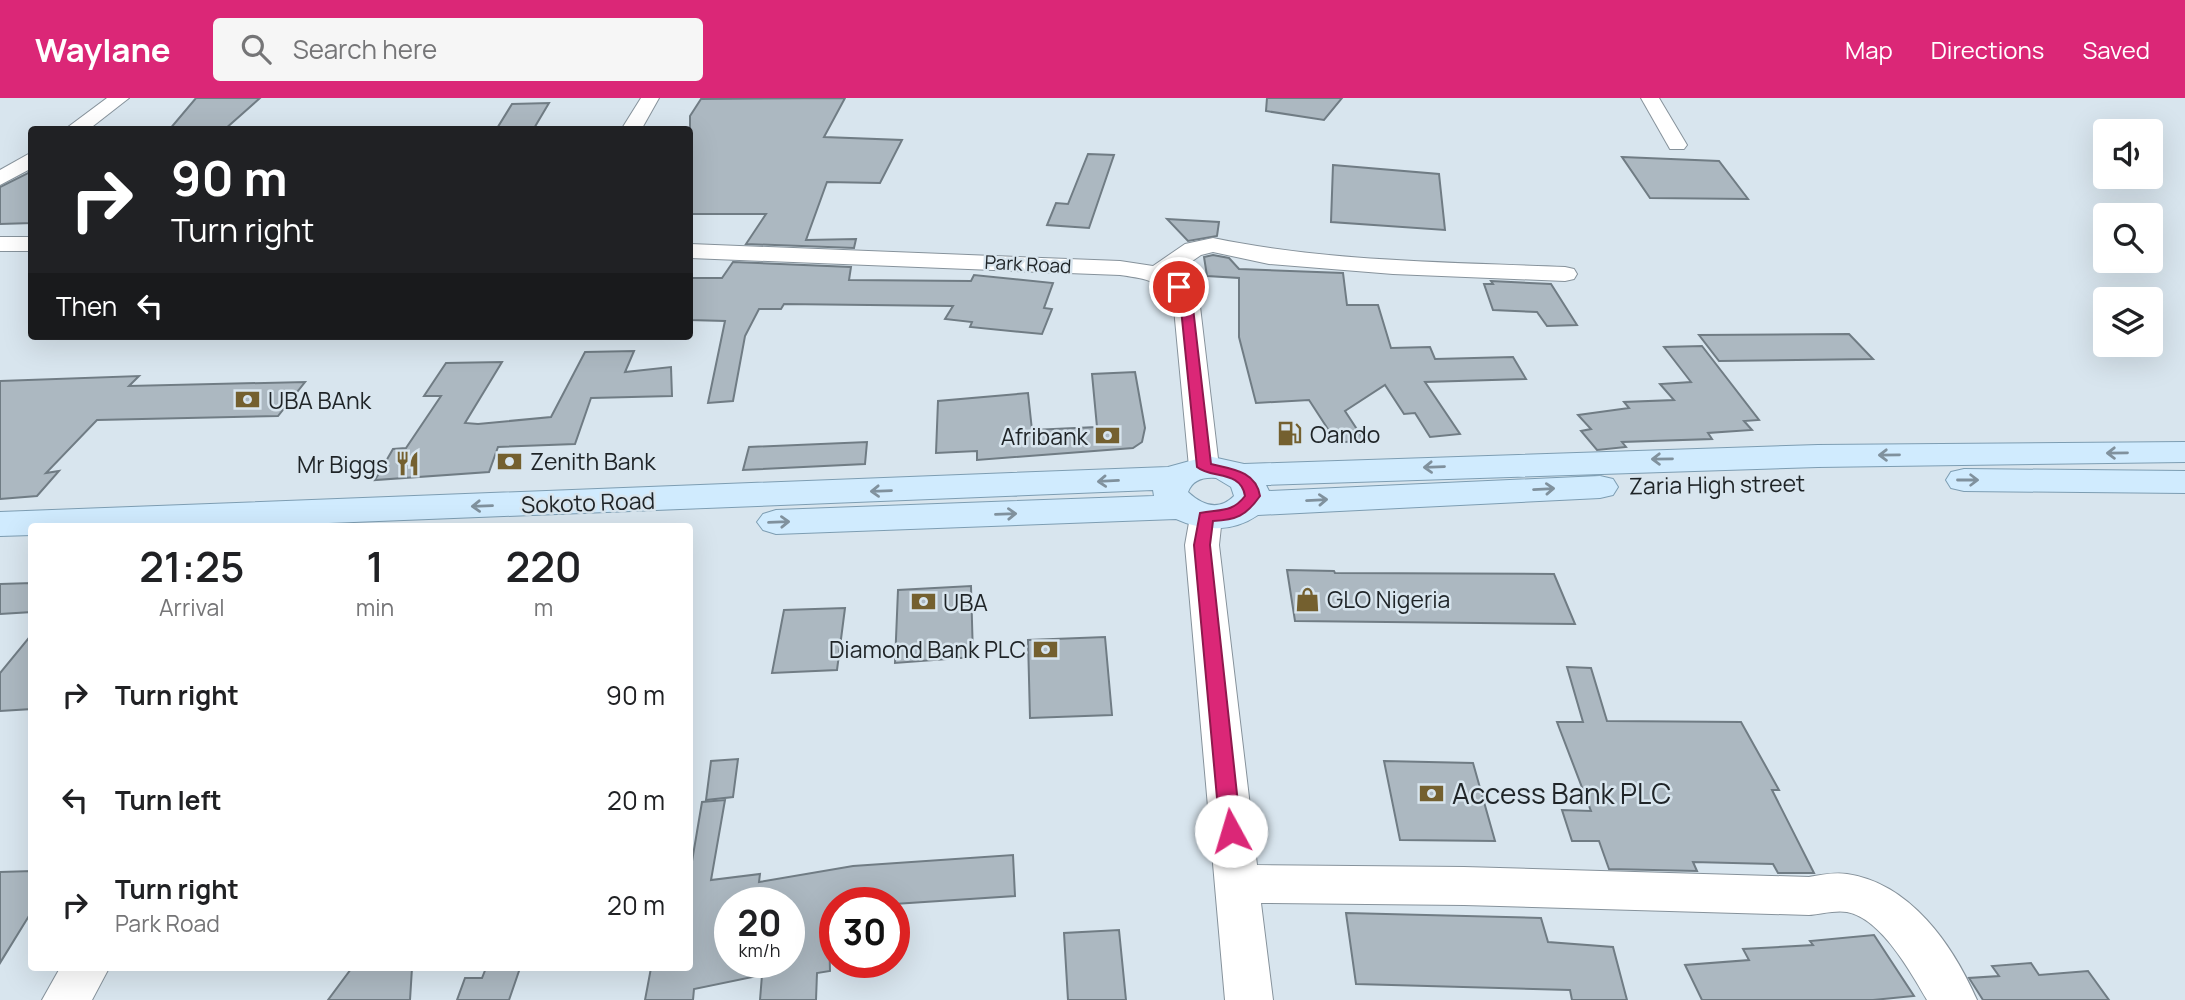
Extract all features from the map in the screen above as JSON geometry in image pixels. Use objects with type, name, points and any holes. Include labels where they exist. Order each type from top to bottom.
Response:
[{"type":"main road","points":[[1209,491],[1818,456],[2185,452]]},
{"type":"main road","name":"Zaria High street","points":[[1209,491],[1927,480],[2185,482]]},
{"type":"main road","name":"Sokoto Road","points":[[37,523],[1209,491]]},
{"type":"main road","name":"Sokoto Road","points":[[693,523],[1209,491]]},
{"type":"main road","name":"Sokoto Road","points":[[0,524],[28,523]]},
{"type":"main road","points":[[0,549],[28,548]]},
{"type":"street","points":[[80,126],[120,98]]},
{"type":"street","points":[[633,126],[650,98]]},
{"type":"street","points":[[1650,98],[1677,145]]},
{"type":"street","points":[[0,179],[28,161]]},
{"type":"street","points":[[0,244],[28,244]]},
{"type":"street","points":[[1157,275],[1193,249],[1213,245],[1269,257],[1393,267],[1565,274]]},
{"type":"street","name":"Park Road","points":[[693,251],[1107,268],[1157,275],[1179,287],[1186,299],[1209,491],[1202,545],[1249,1000]]},
{"type":"street","points":[[1236,884],[1464,886],[1810,896],[1847,892],[1870,899],[1899,923],[1953,1000]]},
{"type":"street","points":[[66,1000],[84,971]]},
{"type":"building","points":[[196,98],[260,98],[228,126],[172,126]]},
{"type":"building","points":[[845,98],[824,137],[902,140],[880,183],[827,182],[806,240],[856,239],[854,248],[746,244],[766,214],[693,214],[693,126],[690,126],[690,116],[701,99]]},
{"type":"building","points":[[1267,98],[1342,98],[1324,120],[1266,111]]},
{"type":"building","points":[[549,103],[535,126],[498,126],[512,104]]},
{"type":"building","points":[[1088,154],[1114,155],[1089,228],[1047,225],[1056,203],[1068,204]]},
{"type":"building","points":[[1622,157],[1719,161],[1748,199],[1650,198]]},
{"type":"building","points":[[1333,165],[1439,174],[1445,230],[1331,222]]},
{"type":"building","points":[[28,173],[28,223],[0,224],[0,187]]},
{"type":"building","points":[[1167,219],[1219,222],[1217,236],[1188,241]]},
{"type":"building","points":[[1213,255],[1229,258],[1239,269],[1343,273],[1347,305],[1378,305],[1391,348],[1430,347],[1435,359],[1513,357],[1526,379],[1425,382],[1460,434],[1430,437],[1415,413],[1404,414],[1385,385],[1345,411],[1364,440],[1337,443],[1309,400],[1256,403],[1239,337],[1239,278],[1207,276],[1204,257]]},
{"type":"building","points":[[733,262],[851,267],[849,280],[971,281],[974,275],[1053,283],[1044,308],[1052,309],[1042,334],[970,327],[972,322],[945,319],[953,306],[784,304],[781,309],[759,309],[745,336],[733,401],[708,403],[725,321],[693,320],[693,278],[722,278]]},
{"type":"building","points":[[1491,281],[1551,284],[1577,325],[1547,326],[1537,312],[1493,310],[1484,284],[1493,284]]},
{"type":"building","points":[[1849,334],[1873,359],[1719,361],[1699,335]]},
{"type":"building","points":[[1702,346],[1759,420],[1744,421],[1752,430],[1708,433],[1712,439],[1622,442],[1626,447],[1597,450],[1581,431],[1591,429],[1578,415],[1629,408],[1624,402],[1674,400],[1660,384],[1691,382],[1664,347]]},
{"type":"building","points":[[634,351],[625,372],[671,367],[672,396],[591,398],[575,444],[498,447],[489,472],[375,480],[393,449],[406,448],[441,396],[424,396],[446,363],[502,362],[465,423],[478,424],[551,417],[585,352]]},
{"type":"building","points":[[1135,372],[1145,428],[1142,442],[1133,448],[977,460],[977,451],[936,453],[938,401],[1028,393],[1032,430],[1097,427],[1092,374]]},
{"type":"building","points":[[139,376],[129,386],[305,382],[278,416],[97,420],[46,473],[59,471],[37,496],[0,499],[0,381]]},
{"type":"building","points":[[867,442],[865,464],[743,470],[749,447]]},
{"type":"building","points":[[1287,570],[1335,573],[1554,574],[1575,624],[1295,621]]},
{"type":"building","points":[[28,583],[28,612],[0,614],[0,584]]},
{"type":"building","points":[[971,586],[973,657],[895,663],[898,590]]},
{"type":"building","points":[[845,608],[837,670],[772,673],[784,610]]},
{"type":"building","points":[[1105,637],[1112,715],[1030,718],[1028,640]]},
{"type":"building","points":[[28,639],[28,709],[0,711],[0,673]]},
{"type":"building","points":[[1567,667],[1591,668],[1607,721],[1741,722],[1779,790],[1772,790],[1814,873],[1778,873],[1773,864],[1693,862],[1697,871],[1609,869],[1599,841],[1572,841],[1562,810],[1591,811],[1557,722],[1583,722]]},
{"type":"building","points":[[738,759],[733,797],[706,800],[711,761]]},
{"type":"building","points":[[1384,761],[1473,763],[1495,841],[1400,840]]},
{"type":"building","points":[[725,800],[711,880],[760,874],[759,882],[853,866],[1013,855],[1015,896],[910,903],[910,887],[819,887],[819,973],[816,1000],[760,1000],[762,978],[805,978],[805,887],[714,887],[714,978],[747,978],[694,989],[693,1000],[645,1000],[650,971],[693,971],[693,855],[702,802]]},
{"type":"building","points":[[28,871],[28,918],[0,963],[0,872]]},
{"type":"building","points":[[1346,913],[1541,918],[1548,942],[1613,947],[1627,1000],[1572,1000],[1570,990],[1356,984]]},
{"type":"building","points":[[1119,930],[1126,1000],[1068,1000],[1064,933]]},
{"type":"building","points":[[1874,935],[1914,996],[1873,1000],[1702,1000],[1685,965],[1749,960],[1743,949],[1813,945],[1810,941]]},
{"type":"building","points":[[2031,963],[2039,975],[2088,971],[2109,1000],[1983,1000],[1969,978],[1999,976],[1992,966]]},
{"type":"building","points":[[350,971],[412,971],[410,1000],[328,1000]]},
{"type":"building","points":[[485,971],[519,971],[509,1000],[457,1000],[465,978],[482,978]]},
{"type":"place","name":"UBA BAnk","points":[[248,400]]},
{"type":"place","name":"Oando","points":[[1290,434]]},
{"type":"place","name":"Afribank","points":[[1108,436]]},
{"type":"place","name":"Zenith Bank","points":[[510,461]]},
{"type":"place","name":"Mr Biggs","points":[[408,464]]},
{"type":"place","name":"GLO Nigeria","points":[[1307,599]]},
{"type":"place","name":"UBA","points":[[923,602]]},
{"type":"place","name":"Diamond Bank PLC","points":[[1046,649]]},
{"type":"place","name":"Access Bank PLC","points":[[1432,793]]},
{"type":"route","points":[[1179,287],[1186,299],[1204,467],[1216,467],[1238,474],[1251,488],[1252,496],[1249,504],[1242,510],[1231,515],[1206,517],[1202,545],[1231,831]]}]
